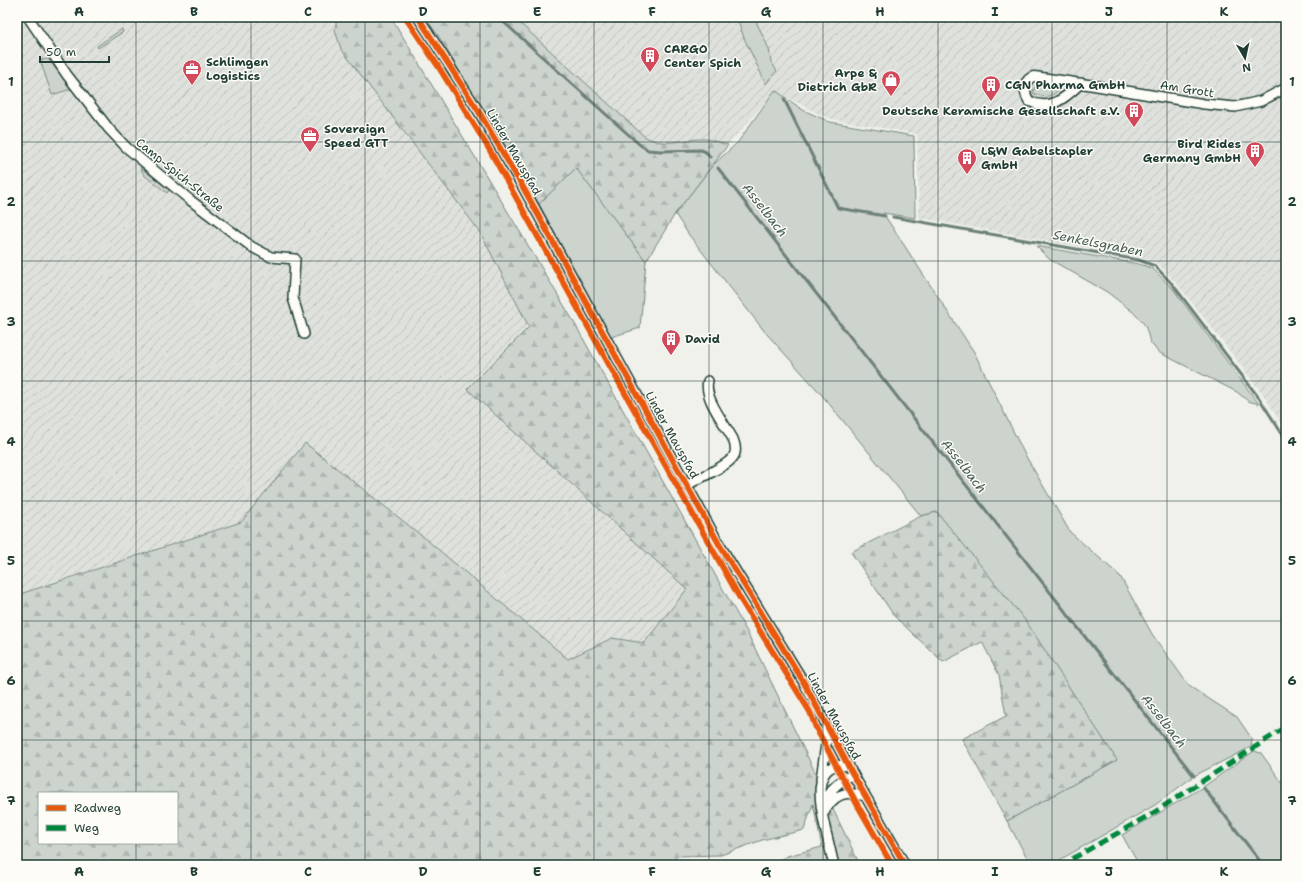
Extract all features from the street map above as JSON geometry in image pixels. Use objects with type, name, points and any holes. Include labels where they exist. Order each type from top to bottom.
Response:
[{"type":"street","name":"Camp-Spich-Straße","points":[[28,17],[67,74],[109,129],[126,147],[190,200],[252,247],[271,257],[295,259],[293,298],[304,334]]},
{"type":"street","name":"Linder Mauspfad","points":[[418,17],[479,112],[524,189],[719,544],[803,681],[865,796],[905,865]]},
{"type":"street","name":"Am Grott","points":[[1081,83],[1064,97],[1053,104],[1046,106],[1037,105],[1029,101],[1025,91],[1031,77],[1038,77],[1081,83],[1204,104],[1235,107],[1261,101],[1286,88]]},
{"type":"street","points":[[687,485],[727,464],[734,457],[735,445],[733,438],[711,402],[706,386],[708,381]]},
{"type":"street","points":[[826,723],[826,744],[819,796],[834,865]]},
{"type":"street","points":[[820,786],[823,775],[829,769],[837,765],[851,770],[825,800],[824,824]]},
{"type":"street","points":[[825,810],[833,798],[838,795],[845,793],[865,796]]},
{"type":"shaded area","points":[[17,17],[337,17],[335,30],[341,49],[480,232],[529,327],[467,389],[687,589],[644,643],[612,638],[568,659],[427,540],[305,443],[241,522],[17,595]]},
{"type":"shaded area","points":[[513,17],[1286,17],[1286,432],[1264,396],[1177,284],[1158,264],[1141,257],[919,218],[917,134],[828,118],[775,91],[728,145],[705,139],[668,143],[652,141],[619,115]]},
{"type":"green space","points":[[337,17],[391,17],[571,317],[747,632],[860,865],[770,865],[787,856],[822,847],[813,804],[804,830],[762,840],[721,855],[676,856],[675,865],[17,865],[17,595],[241,522],[305,443],[427,540],[568,659],[612,638],[644,643],[687,589],[467,389],[529,327],[480,232],[341,49],[335,30]]},
{"type":"green space","points":[[425,17],[513,17],[644,136],[659,142],[703,139],[728,145],[675,214],[646,261],[576,168],[539,204],[439,37]]},
{"type":"green space","points":[[737,17],[754,17],[769,49],[771,62],[777,71],[766,84],[744,38]]},
{"type":"green space","points":[[122,29],[123,32],[98,48],[97,46]]},
{"type":"green space","points":[[47,59],[71,89],[52,95],[40,60]]},
{"type":"green space","points":[[1043,84],[1055,87],[1058,90],[1049,96],[1040,96],[1033,93],[1034,88]]},
{"type":"green space","points":[[775,90],[803,110],[830,122],[914,136],[915,218],[883,213],[974,352],[1024,453],[1070,532],[1120,576],[1152,634],[1189,686],[1237,717],[1252,739],[1251,747],[1194,776],[1155,805],[1051,865],[1031,865],[1007,821],[1116,760],[937,512],[921,516],[821,394],[765,332],[689,235],[675,214],[712,166],[738,142]]},
{"type":"green space","points":[[140,167],[169,190],[167,193],[144,175]]},
{"type":"green space","points":[[576,167],[646,261],[640,328],[611,337],[539,204]]},
{"type":"green space","points":[[1036,246],[1139,264],[1152,268],[1173,289],[1259,404],[1248,401],[1237,392],[1158,352],[1150,342],[1145,325],[1133,312],[1107,292],[1049,259]]},
{"type":"green space","points":[[937,512],[1025,620],[1117,760],[1007,821],[962,739],[1006,716],[999,675],[982,642],[943,662],[895,617],[851,552],[921,516]]},
{"type":"green space","points":[[1254,751],[1261,753],[1286,788],[1286,865],[1139,865],[1122,835],[1203,787]]},
{"type":"waterway","name":"Asselbach","points":[[498,17],[639,144],[648,150],[701,150],[706,152],[710,157]]},
{"type":"waterway","name":"Senkelsgraben","points":[[784,99],[838,208],[885,216]]},
{"type":"waterway","name":"Asselbach","points":[[718,168],[1194,776]]},
{"type":"waterway","name":"Senkelsgraben","points":[[893,217],[1139,260],[1155,266],[1173,285],[1259,398],[1286,440]]},
{"type":"waterway","name":"Asselbach","points":[[1203,787],[1263,865]]},
{"type":"marked path","points":[[1072,859],[1153,813],[1286,727]]},
{"type":"cycle path","points":[[405,17],[438,66],[489,149],[742,602],[810,712],[816,728],[892,865]]},
{"type":"cycle path","points":[[418,17],[479,112],[524,189],[719,544],[803,681],[851,771],[905,865]]},
{"type":"place","name":"CARGO Center Spich","points":[[650,73]]},
{"type":"place","name":"Schlimgen Logistics","points":[[192,86]]},
{"type":"place","name":"Arpe & Dietrich GbR","points":[[891,97]]},
{"type":"place","name":"CGN Pharma GmbH","points":[[991,102]]},
{"type":"place","name":"Deutsche Keramische Gesellschaft e.V.","points":[[1134,128]]},
{"type":"place","name":"Sovereign Speed GTT","points":[[310,153]]},
{"type":"place","name":"Bird Rides Germany GmbH","points":[[1255,168]]},
{"type":"place","name":"L&W Gabelstapler GmbH","points":[[967,175]]},
{"type":"place","name":"David","points":[[671,356]]}]
